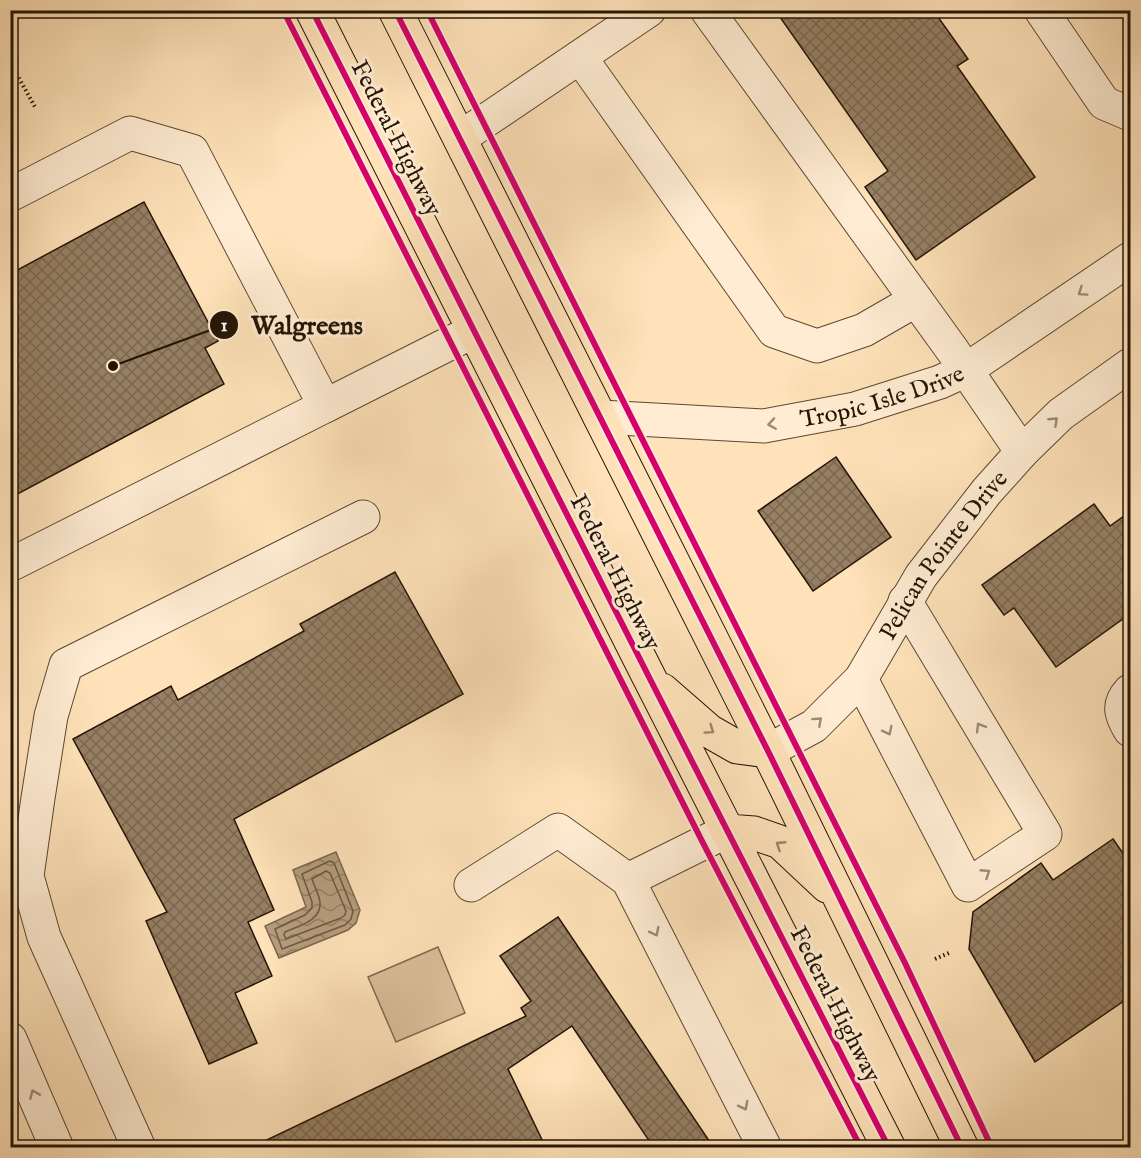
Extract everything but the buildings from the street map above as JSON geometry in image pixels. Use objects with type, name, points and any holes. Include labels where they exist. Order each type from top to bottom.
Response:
[{"type":"main road","name":"Federal Highway","points":[[312,10],[889,1148]]},
{"type":"main road","name":"Federal Highway","points":[[395,10],[768,752],[962,1148]]},
{"type":"main road","points":[[650,679],[709,731],[737,747],[768,752]]},
{"type":"main road","points":[[727,831],[754,833],[780,843],[840,897]]},
{"type":"street","points":[[460,138],[649,10]]},
{"type":"street","points":[[707,10],[966,370],[1022,452]]},
{"type":"street","points":[[1041,10],[1104,103],[1131,114]]},
{"type":"street","points":[[580,57],[774,332],[817,346],[864,330],[916,300]]},
{"type":"street","points":[[10,195],[130,133],[192,152],[325,406]]},
{"type":"street","name":"Tropic Isle Drive","points":[[600,417],[764,426],[855,408],[940,382],[966,370],[1131,259]]},
{"type":"street","points":[[10,564],[474,331]]},
{"type":"street","name":"Pelican Pointe Drive","points":[[768,752],[814,726],[861,679],[921,576],[987,491],[1022,452],[1061,414],[1131,365]]},
{"type":"street","points":[[139,1148],[19,877],[38,798],[51,716],[66,665],[363,517]]},
{"type":"street","points":[[861,679],[968,885],[1045,834],[905,602]]},
{"type":"street","points":[[1131,691],[1122,704],[1120,713],[1131,730]]},
{"type":"street","points":[[471,885],[558,830],[628,880],[765,1148]]},
{"type":"street","points":[[628,880],[727,831]]},
{"type":"street","points":[[10,1039],[57,1148]]},
{"type":"path","points":[[10,62],[35,107]]},
{"type":"path","points":[[934,958],[949,953]]},
{"type":"shaded area","points":[[438,947],[465,1013],[396,1042],[368,977]]},
{"type":"water","points":[[336,852],[360,910],[356,923],[348,930],[279,958],[265,926],[306,907],[293,870]]},
{"type":"cycle path","points":[[283,10],[703,843],[861,1148]]},
{"type":"cycle path","points":[[312,10],[889,1148]]},
{"type":"cycle path","points":[[395,10],[768,751],[962,1148]]},
{"type":"cycle path","points":[[427,10],[905,963],[992,1148]]},
{"type":"place","name":"Walgreens","points":[[113,366]]}]
